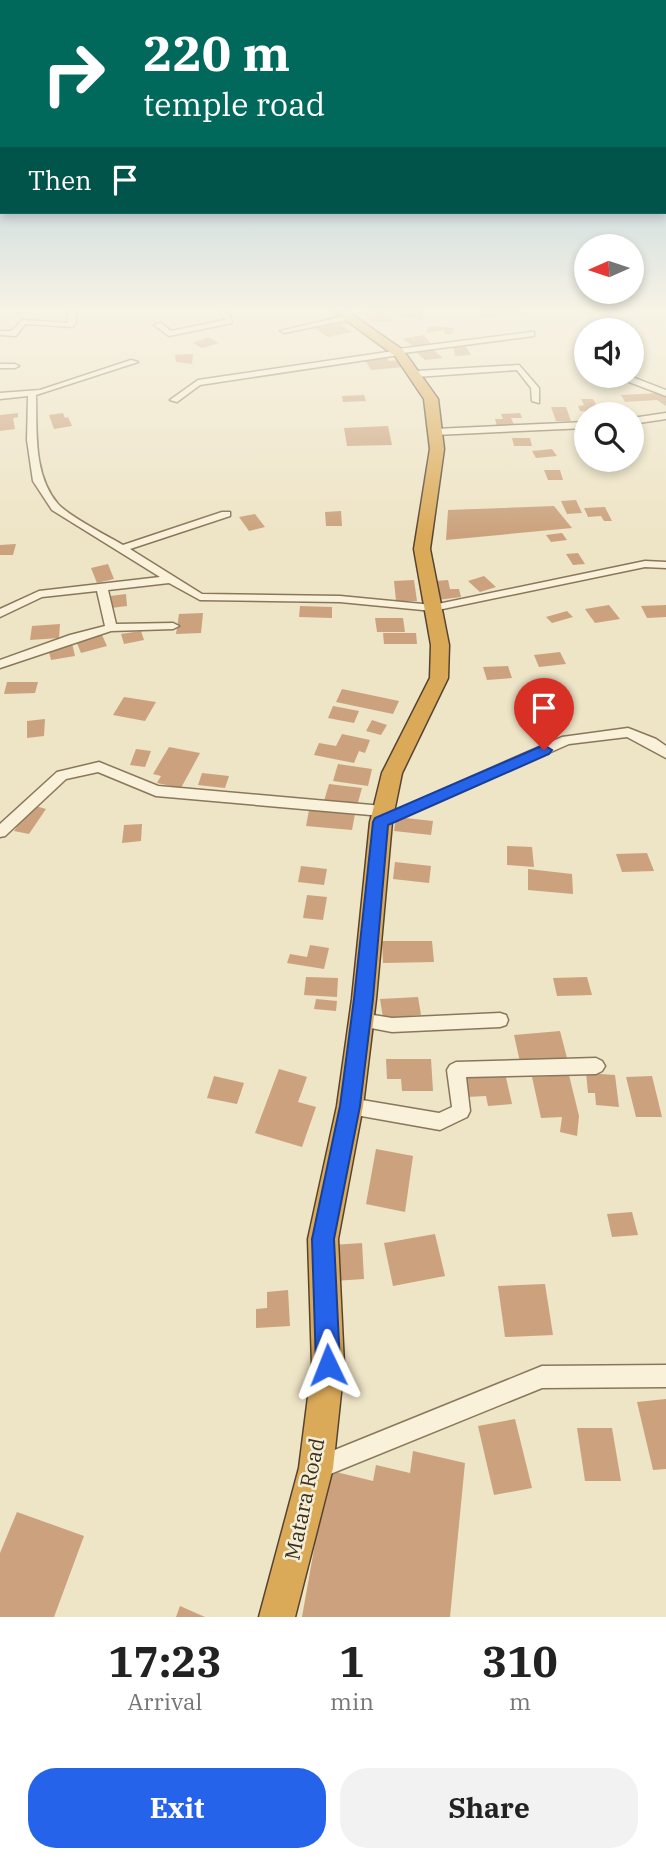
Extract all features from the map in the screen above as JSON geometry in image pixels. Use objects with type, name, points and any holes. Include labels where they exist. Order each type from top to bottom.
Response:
[{"type":"highway","name":"Matara Road","points":[[277,1617],[316,1468],[328,1365],[323,1239],[350,1106],[382,817],[392,773],[439,678],[440,645],[422,549],[437,449],[431,399],[422,384]]},
{"type":"street","points":[[0,396],[32,393],[60,384]]},
{"type":"street","points":[[174,400],[196,384]]},
{"type":"street","points":[[532,384],[536,401]]},
{"type":"street","points":[[644,385],[666,393]]},
{"type":"street","points":[[32,393],[32,440],[38,481],[56,508],[200,597],[340,599],[433,608],[645,564],[666,565]]},
{"type":"street","points":[[644,419],[666,416]]},
{"type":"street","points":[[435,432],[574,426]]},
{"type":"street","points":[[123,548],[226,514]]},
{"type":"street","points":[[0,614],[38,594],[172,579]]},
{"type":"street","points":[[102,588],[111,628]]},
{"type":"street","points":[[0,664],[111,628],[173,626]]},
{"type":"street","points":[[0,832],[24,807],[62,775],[99,767],[156,791],[382,817],[567,740],[628,732],[651,742],[666,753]]},
{"type":"street","points":[[361,1020],[392,1025],[500,1020]]},
{"type":"street","points":[[350,1106],[440,1122],[461,1111],[456,1070],[596,1066]]},
{"type":"street","points":[[316,1468],[542,1377],[666,1376]]},
{"type":"building","points":[[659,393],[666,397],[666,406],[657,400],[625,402],[621,395]]},
{"type":"building","points":[[364,395],[366,401],[343,402],[342,396]]},
{"type":"building","points":[[581,399],[593,399],[595,402],[582,402]]},
{"type":"building","points":[[551,407],[566,407],[571,421],[556,421]]},
{"type":"building","points":[[18,413],[18,417],[13,418],[15,429],[0,431],[0,415]]},
{"type":"building","points":[[63,413],[72,426],[54,429],[49,415]]},
{"type":"building","points":[[520,413],[522,418],[511,418],[514,425],[497,426],[495,419],[503,419],[501,414]]},
{"type":"building","points":[[388,426],[392,445],[347,446],[344,428]]},
{"type":"building","points":[[512,438],[530,438],[532,446],[514,446]]},
{"type":"building","points":[[552,449],[557,456],[536,458],[532,451]]},
{"type":"building","points":[[544,470],[560,470],[563,480],[548,480]]},
{"type":"building","points":[[576,500],[582,513],[567,514],[561,501]]},
{"type":"building","points":[[554,506],[572,528],[446,540],[448,510]]},
{"type":"building","points":[[605,507],[612,521],[604,521],[601,516],[588,517],[584,508]]},
{"type":"building","points":[[341,511],[342,526],[326,526],[325,512]]},
{"type":"building","points":[[255,514],[265,527],[249,531],[239,517]]},
{"type":"building","points":[[562,533],[567,540],[551,542],[546,535]]},
{"type":"building","points":[[16,544],[13,555],[0,555],[0,545]]},
{"type":"building","points":[[578,553],[585,564],[573,565],[566,554]]},
{"type":"building","points":[[108,564],[114,579],[97,583],[91,568]]},
{"type":"building","points":[[484,576],[496,587],[480,592],[468,581]]},
{"type":"building","points":[[414,580],[417,601],[396,601],[394,581]]},
{"type":"building","points":[[448,580],[450,589],[459,589],[461,597],[438,600],[435,581]]},
{"type":"building","points":[[126,594],[127,606],[111,608],[110,596]]},
{"type":"building","points":[[609,605],[620,619],[595,623],[585,609]]},
{"type":"building","points":[[666,605],[666,617],[647,618],[641,606]]},
{"type":"building","points":[[300,606],[332,607],[332,618],[299,617]]},
{"type":"building","points":[[567,611],[573,617],[552,623],[546,617]]},
{"type":"building","points":[[203,613],[201,633],[176,634],[179,614]]},
{"type":"building","points":[[375,618],[403,618],[405,632],[377,632]]},
{"type":"building","points":[[60,624],[59,638],[30,640],[32,626]]},
{"type":"building","points":[[141,631],[144,640],[124,644],[121,634]]},
{"type":"building","points":[[383,633],[416,633],[417,644],[384,644]]},
{"type":"building","points":[[102,635],[107,646],[81,653],[76,641]]},
{"type":"building","points":[[72,643],[75,656],[51,660],[48,648]]},
{"type":"building","points":[[560,652],[566,664],[539,667],[534,655]]},
{"type":"building","points":[[508,666],[512,678],[487,680],[483,667]]},
{"type":"building","points":[[7,682],[38,682],[35,693],[4,694]]},
{"type":"building","points":[[342,689],[399,701],[393,714],[336,702]]},
{"type":"building","points":[[124,697],[156,702],[145,721],[113,715]]},
{"type":"building","points":[[333,706],[359,711],[354,723],[328,718]]},
{"type":"building","points":[[45,719],[44,736],[27,738],[27,721]]},
{"type":"building","points":[[372,720],[387,725],[381,735],[366,731]]},
{"type":"building","points":[[342,734],[370,740],[365,753],[359,751],[354,763],[314,755],[319,743],[336,746]]},
{"type":"building","points":[[169,747],[200,753],[181,788],[157,783],[161,776],[153,774]]},
{"type":"building","points":[[136,749],[151,751],[145,767],[130,765]]},
{"type":"building","points":[[338,764],[372,769],[368,786],[333,781]]},
{"type":"building","points":[[202,773],[229,776],[225,788],[198,785]]},
{"type":"building","points":[[329,784],[362,788],[357,806],[324,801]]},
{"type":"building","points":[[32,805],[46,809],[29,834],[14,831]]},
{"type":"building","points":[[309,810],[355,814],[352,830],[306,826]]},
{"type":"building","points":[[396,817],[433,821],[431,835],[394,831]]},
{"type":"building","points":[[142,824],[141,841],[122,843],[124,825]]},
{"type":"building","points":[[507,846],[532,847],[534,867],[507,865]]},
{"type":"building","points":[[647,853],[654,871],[622,872],[616,854]]},
{"type":"building","points":[[395,862],[431,866],[429,883],[393,879]]},
{"type":"building","points":[[301,866],[327,869],[324,885],[298,882]]},
{"type":"building","points":[[528,869],[572,874],[573,894],[528,890]]},
{"type":"building","points":[[307,895],[327,897],[323,920],[303,918]]},
{"type":"building","points":[[382,941],[432,941],[434,962],[383,963]]},
{"type":"building","points":[[310,945],[329,948],[324,969],[287,963],[290,954],[307,957]]},
{"type":"building","points":[[306,977],[338,978],[337,997],[304,995]]},
{"type":"building","points":[[587,977],[592,995],[557,996],[553,978]]},
{"type":"building","points":[[418,997],[421,1015],[383,1018],[380,999]]},
{"type":"building","points":[[316,999],[337,1001],[336,1011],[314,1009]]},
{"type":"building","points":[[560,1031],[567,1058],[520,1062],[514,1035]]},
{"type":"building","points":[[386,1059],[431,1059],[433,1091],[402,1091],[401,1079],[387,1079]]},
{"type":"building","points":[[279,1069],[307,1077],[298,1102],[316,1107],[302,1147],[255,1133]]},
{"type":"building","points":[[505,1073],[512,1104],[488,1106],[486,1096],[467,1097],[463,1076]]},
{"type":"building","points":[[586,1073],[615,1075],[619,1107],[596,1105],[595,1093],[588,1093]]},
{"type":"building","points":[[569,1075],[579,1116],[577,1136],[560,1132],[562,1117],[541,1118],[532,1077]]},
{"type":"building","points":[[214,1076],[244,1083],[237,1104],[207,1098]]},
{"type":"building","points":[[652,1076],[662,1117],[636,1117],[626,1077]]},
{"type":"building","points":[[376,1149],[413,1156],[405,1212],[366,1204]]},
{"type":"building","points":[[632,1212],[638,1235],[612,1237],[607,1214]]},
{"type":"building","points":[[435,1234],[445,1276],[393,1286],[384,1243]]},
{"type":"building","points":[[362,1243],[364,1279],[334,1281],[332,1245]]},
{"type":"building","points":[[545,1284],[553,1335],[505,1337],[498,1286]]},
{"type":"building","points":[[288,1290],[290,1326],[256,1328],[256,1309],[267,1308],[267,1292]]},
{"type":"building","points":[[666,1399],[666,1469],[653,1470],[637,1402]]},
{"type":"building","points":[[515,1419],[532,1488],[494,1495],[478,1426]]},
{"type":"building","points":[[577,1428],[612,1428],[621,1481],[585,1481]]},
{"type":"building","points":[[413,1451],[465,1463],[450,1617],[302,1617],[328,1470],[373,1481],[376,1465],[410,1473]]},
{"type":"building","points":[[17,1512],[84,1536],[54,1617],[0,1617],[0,1553]]},
{"type":"building","points":[[180,1606],[205,1617],[176,1617]]},
{"type":"route","points":[[328,1365],[323,1239],[350,1106],[364,999],[381,822],[544,750]]}]
